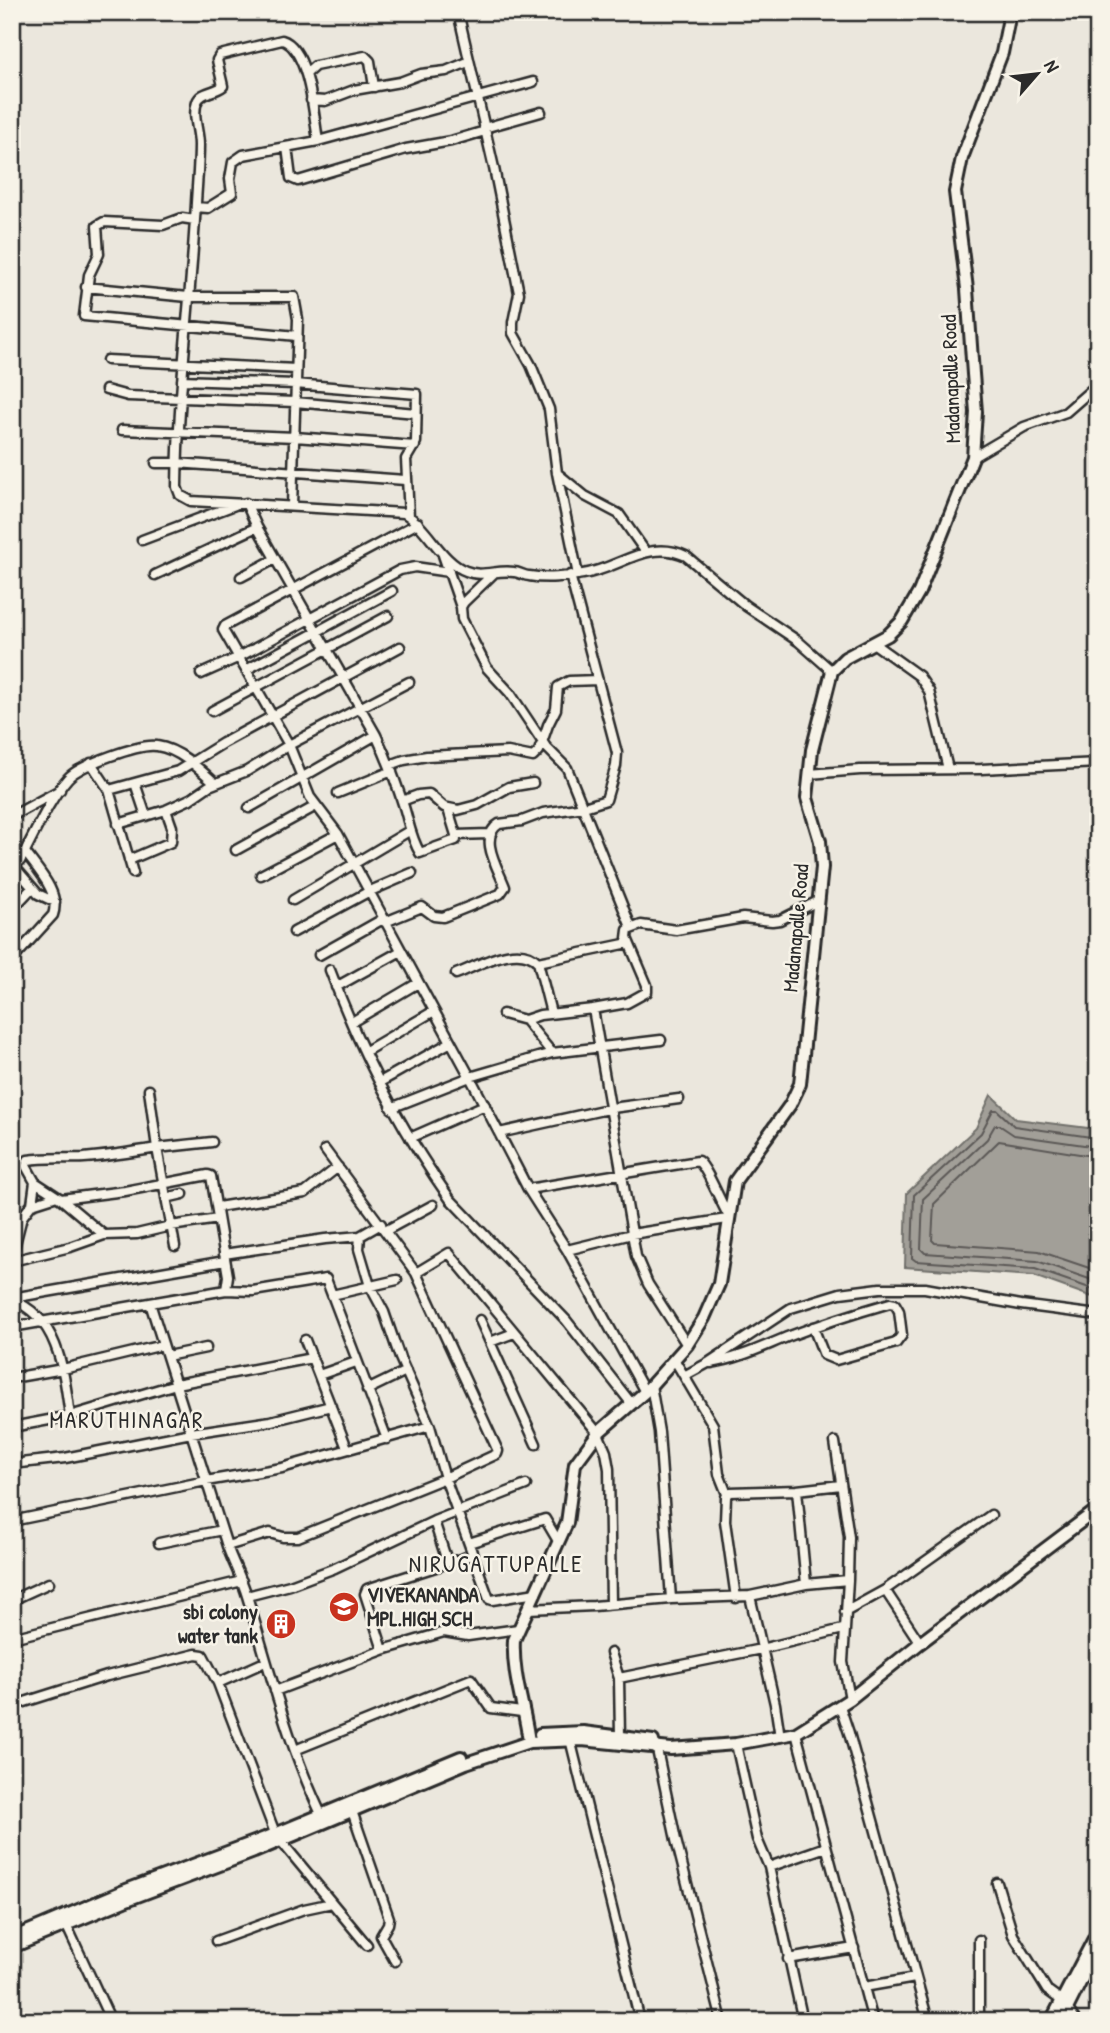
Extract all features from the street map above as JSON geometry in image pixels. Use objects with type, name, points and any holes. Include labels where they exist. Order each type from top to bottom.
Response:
[{"type":"main road","name":"Madanapalle Road","points":[[528,1739],[513,1653],[518,1629],[569,1516],[575,1464],[598,1433],[648,1388],[687,1345],[704,1318],[719,1284],[735,1181],[790,1105],[800,1084],[821,855],[820,841],[808,806],[812,750],[832,671],[845,658],[896,629],[919,592],[973,457],[976,412],[967,289],[955,192],[962,158],[1002,53],[1008,12]]},
{"type":"main road","points":[[323,1818],[352,1811],[528,1739],[656,1745],[670,1742],[688,1747],[736,1744],[796,1733],[850,1699],[1098,1509]]},
{"type":"main road","points":[[12,1938],[65,1921],[278,1837],[462,1757],[567,1731],[620,1736],[656,1745]]},
{"type":"main road","points":[[12,1947],[65,1921]]},
{"type":"main road","points":[[1061,2021],[1065,2004],[1098,1931]]},
{"type":"main road","points":[[1051,2021],[1065,2004],[1098,1947]]},
{"type":"street","points":[[319,955],[384,921],[422,907],[435,916],[443,916],[503,891],[504,884],[496,868],[489,834],[491,829],[499,824],[603,801],[608,798],[617,759],[574,575],[549,409],[531,365],[513,333],[519,293],[458,12]]},
{"type":"street","points":[[318,141],[306,74],[292,44],[282,40],[220,55],[218,60],[223,86],[201,96],[197,102],[195,119],[199,144],[178,431],[177,487],[180,495],[185,499],[404,513],[418,523],[454,565],[462,570],[483,575],[514,572],[530,577],[584,574],[645,551],[665,550],[685,556],[746,606],[798,641],[832,671]]},
{"type":"street","points":[[306,74],[315,65],[365,56],[370,61],[374,87]]},
{"type":"street","points":[[311,100],[324,101],[354,90],[400,82],[426,72],[446,71],[468,62]]},
{"type":"street","points":[[196,207],[208,208],[232,193],[231,172],[233,162],[239,156],[318,141],[533,82]]},
{"type":"street","points":[[287,147],[291,178],[298,181],[406,149],[451,141],[541,112]]},
{"type":"street","points":[[195,220],[182,218],[163,225],[101,223],[96,229],[99,254],[89,272],[83,315],[86,318],[298,336]]},
{"type":"street","points":[[86,287],[188,297],[294,297],[298,336],[292,506]]},
{"type":"street","points":[[107,360],[296,369]]},
{"type":"street","points":[[182,380],[295,384],[417,394],[415,446],[407,456],[405,480],[409,516]]},
{"type":"street","points":[[973,457],[1024,427],[1066,412],[1098,384]]},
{"type":"street","points":[[106,390],[128,396],[295,402],[416,413]]},
{"type":"street","points":[[122,430],[295,437],[415,446]]},
{"type":"street","points":[[156,463],[405,480]]},
{"type":"street","points":[[557,473],[584,496],[619,514],[645,551]]},
{"type":"street","points":[[244,503],[376,735],[391,768],[409,831],[421,854],[454,842],[456,835],[448,809],[429,794],[402,801]]},
{"type":"street","points":[[142,540],[244,503]]},
{"type":"street","points":[[418,523],[223,628],[237,658],[289,745],[310,797],[338,834],[528,1189],[648,1388],[659,1432],[671,1599]]},
{"type":"street","points":[[155,575],[257,527]]},
{"type":"street","points":[[441,549],[461,607],[462,619],[487,668],[510,693],[542,742],[567,768],[631,928]]},
{"type":"street","points":[[241,577],[275,559]]},
{"type":"street","points":[[201,674],[237,658],[408,567],[449,572]]},
{"type":"street","points":[[461,607],[494,573]]},
{"type":"street","points":[[246,670],[392,591]]},
{"type":"street","points":[[212,711],[388,616]]},
{"type":"street","points":[[873,643],[925,682],[948,769]]},
{"type":"street","points":[[109,790],[172,774],[271,716],[400,647]]},
{"type":"street","points":[[338,793],[414,757],[508,752],[533,757],[538,755],[556,709],[558,687],[569,681],[598,680]]},
{"type":"street","points":[[118,824],[166,810],[190,799],[215,783],[247,771],[289,745],[409,682]]},
{"type":"street","points":[[249,808],[376,735]]},
{"type":"street","points":[[55,902],[41,897],[13,865],[20,861],[71,775],[107,757],[156,745],[192,762],[215,783]]},
{"type":"street","points":[[809,774],[1098,763]]},
{"type":"street","points":[[91,764],[109,790],[133,873]]},
{"type":"street","points":[[135,783],[146,816]]},
{"type":"street","points":[[448,809],[467,809],[509,787],[533,783]]},
{"type":"street","points":[[12,816],[60,790]]},
{"type":"street","points":[[236,850],[316,806]]},
{"type":"street","points":[[129,860],[171,842],[172,827],[166,810]]},
{"type":"street","points":[[293,900],[409,831]]},
{"type":"street","points":[[261,875],[338,834]]},
{"type":"street","points":[[456,835],[489,834]]},
{"type":"street","points":[[12,960],[53,915],[55,902],[50,888],[25,852]]},
{"type":"street","points":[[294,932],[368,892],[412,873]]},
{"type":"street","points":[[12,909],[32,888]]},
{"type":"street","points":[[503,1014],[525,1020],[551,1013],[627,1003],[648,992],[629,943],[627,933],[631,928],[641,925],[689,929],[716,921],[743,918],[772,921],[788,917],[818,901]]},
{"type":"street","points":[[538,962],[629,943]]},
{"type":"street","points":[[336,987],[401,951]]},
{"type":"street","points":[[456,974],[514,954],[533,957],[538,962],[551,1013]]},
{"type":"street","points":[[330,970],[391,1108],[450,1199],[566,1320],[631,1403]]},
{"type":"street","points":[[352,1022],[418,983]]},
{"type":"street","points":[[593,1009],[636,1255],[645,1278],[687,1345]]},
{"type":"street","points":[[366,1051],[434,1011]]},
{"type":"street","points":[[525,1020],[552,1053]]},
{"type":"street","points":[[391,1108],[470,1077],[552,1053],[662,1040]]},
{"type":"street","points":[[380,1082],[451,1042]]},
{"type":"street","points":[[149,1090],[174,1246]]},
{"type":"street","points":[[499,1133],[612,1108],[679,1099]]},
{"type":"street","points":[[410,1138],[485,1105]]},
{"type":"street","points":[[104,1235],[35,1181],[26,1166],[28,1160],[105,1156],[212,1142]]},
{"type":"street","points":[[227,1546],[270,1534],[298,1536],[445,1478],[494,1457],[498,1451],[416,1273],[325,1150]]},
{"type":"street","points":[[528,1189],[698,1161],[704,1165],[728,1217],[632,1234],[567,1250]]},
{"type":"street","points":[[218,1207],[305,1193],[338,1167]]},
{"type":"street","points":[[32,1205],[57,1198],[211,1176],[228,1276],[226,1290]]},
{"type":"street","points":[[35,1181],[32,1205],[22,1217],[12,1259],[70,1247],[104,1235],[137,1234],[218,1219]]},
{"type":"street","points":[[166,1198],[183,1194]]},
{"type":"street","points":[[12,1299],[225,1257],[325,1239],[360,1236],[433,1205]]},
{"type":"street","points":[[360,1236],[359,1249],[370,1286],[384,1312],[430,1426],[445,1478],[489,1599],[536,1593]]},
{"type":"street","points":[[416,1273],[447,1253],[450,1254],[598,1433],[609,1469],[611,1604]]},
{"type":"street","points":[[12,1327],[226,1290],[253,1291],[324,1278],[387,1439]]},
{"type":"street","points":[[332,1295],[397,1280]]},
{"type":"street","points":[[684,1376],[801,1303],[840,1293],[880,1288],[936,1289],[1021,1305],[1098,1315]]},
{"type":"street","points":[[12,1299],[25,1305],[44,1321],[63,1369],[70,1416]]},
{"type":"street","points":[[150,1303],[227,1546],[247,1596],[265,1662],[295,1750],[323,1818]]},
{"type":"street","points":[[708,1363],[734,1358],[813,1327],[849,1314],[892,1303],[899,1311],[902,1335],[891,1345],[836,1360],[824,1355],[813,1327]]},
{"type":"street","points":[[481,1320],[536,1444]]},
{"type":"street","points":[[490,1342],[514,1334]]},
{"type":"street","points":[[305,1340],[347,1448]]},
{"type":"street","points":[[12,1378],[163,1345]]},
{"type":"street","points":[[167,1356],[206,1348]]},
{"type":"street","points":[[12,1427],[70,1416],[176,1384],[312,1358]]},
{"type":"street","points":[[674,1359],[713,1425],[719,1474],[727,1494],[725,1521],[736,1598]]},
{"type":"street","points":[[319,1375],[356,1362]]},
{"type":"street","points":[[367,1390],[406,1371]]},
{"type":"street","points":[[12,1464],[65,1458],[191,1433],[271,1421],[331,1406]]},
{"type":"street","points":[[12,1521],[282,1468],[430,1426]]},
{"type":"street","points":[[835,1442],[849,1537],[843,1662],[850,1699]]},
{"type":"street","points":[[247,1596],[290,1585],[335,1568],[434,1521],[526,1485]]},
{"type":"street","points":[[727,1494],[841,1485]]},
{"type":"street","points":[[797,1490],[806,1584]]},
{"type":"street","points":[[845,1612],[885,1590],[991,1515]]},
{"type":"street","points":[[469,1543],[545,1519],[558,1541]]},
{"type":"street","points":[[434,1521],[447,1561]]},
{"type":"street","points":[[159,1543],[222,1530]]},
{"type":"street","points":[[383,1650],[365,1594],[367,1589],[447,1561],[473,1555]]},
{"type":"street","points":[[528,1609],[671,1599],[736,1598],[806,1584],[848,1580]]},
{"type":"street","points":[[12,1638],[242,1581]]},
{"type":"street","points":[[12,1600],[49,1583]]},
{"type":"street","points":[[885,1590],[920,1643]]},
{"type":"street","points":[[750,1596],[780,1737]]},
{"type":"street","points":[[275,1691],[383,1650],[444,1632],[468,1636],[518,1629]]},
{"type":"street","points":[[619,1678],[843,1629]]},
{"type":"street","points":[[611,1653],[619,1678],[620,1736]]},
{"type":"street","points":[[12,1706],[107,1676],[196,1654],[206,1657],[278,1837],[367,1945]]},
{"type":"street","points":[[218,1683],[265,1662]]},
{"type":"street","points":[[295,1750],[471,1679],[491,1708],[522,1712]]},
{"type":"street","points":[[840,1706],[928,2021]]},
{"type":"street","points":[[796,1733],[873,2021]]},
{"type":"street","points":[[570,1739],[640,2021]]},
{"type":"street","points":[[736,1744],[757,1839],[769,1867],[802,2019],[790,2021]]},
{"type":"street","points":[[656,1745],[676,1840],[722,2021]]},
{"type":"street","points":[[352,1811],[389,1918],[381,1936],[395,1961]]},
{"type":"street","points":[[769,1867],[826,1847]]},
{"type":"street","points":[[997,1883],[1013,1935],[1048,1990],[1065,2004],[1076,2021]]},
{"type":"street","points":[[216,1941],[304,1909],[332,1903]]},
{"type":"street","points":[[65,1921],[111,2021]]},
{"type":"street","points":[[979,1940],[981,2021]]},
{"type":"street","points":[[788,1959],[855,1948]]},
{"type":"street","points":[[864,1987],[915,1978]]},
{"type":"water","points":[[991,1095],[1016,1119],[1088,1128],[1098,1132],[1098,1299],[1034,1276],[905,1267],[907,1193],[976,1128]]},
{"type":"place","name":"VIVEKANANDA MPL.HIGH SCH","points":[[344,1607]]},
{"type":"place","name":"sbi colony water tank","points":[[281,1624]]},
{"type":"district","name":"MARUTHINAGAR","points":[[127,1420]]},
{"type":"district","name":"NIRUGATTUPALLE","points":[[496,1564]]}]
